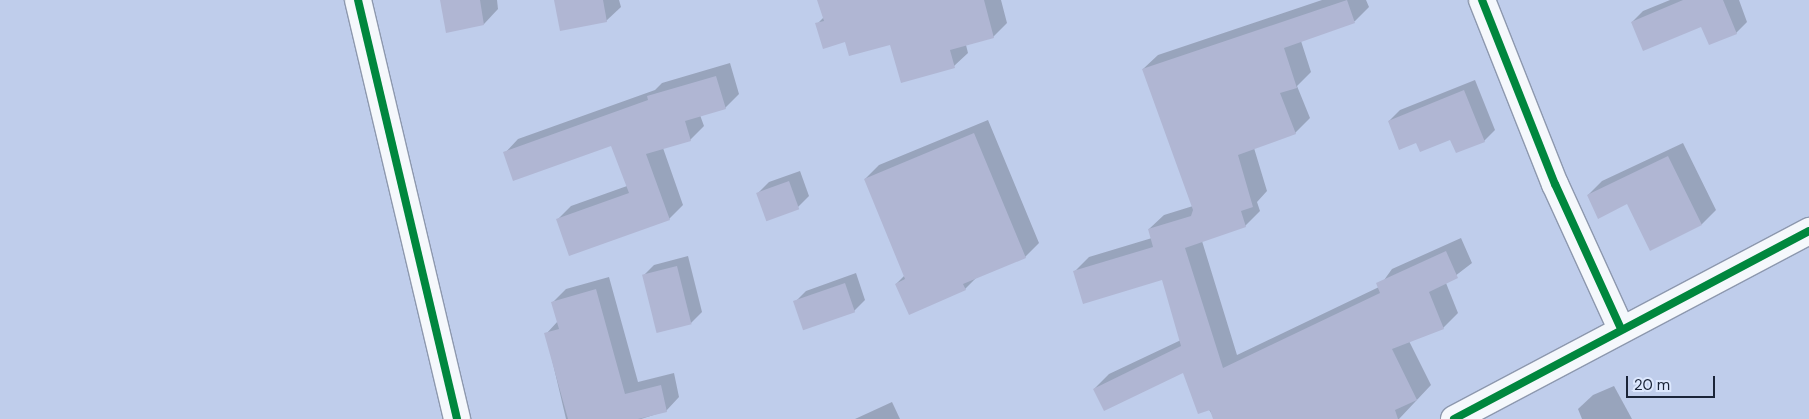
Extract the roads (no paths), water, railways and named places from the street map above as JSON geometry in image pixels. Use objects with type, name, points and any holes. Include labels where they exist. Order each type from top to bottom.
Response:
[{"type":"street","points":[[358,0],[457,419]]},
{"type":"street","points":[[1482,0],[1555,184],[1621,329]]},
{"type":"street","points":[[1454,419],[1809,231]]}]
